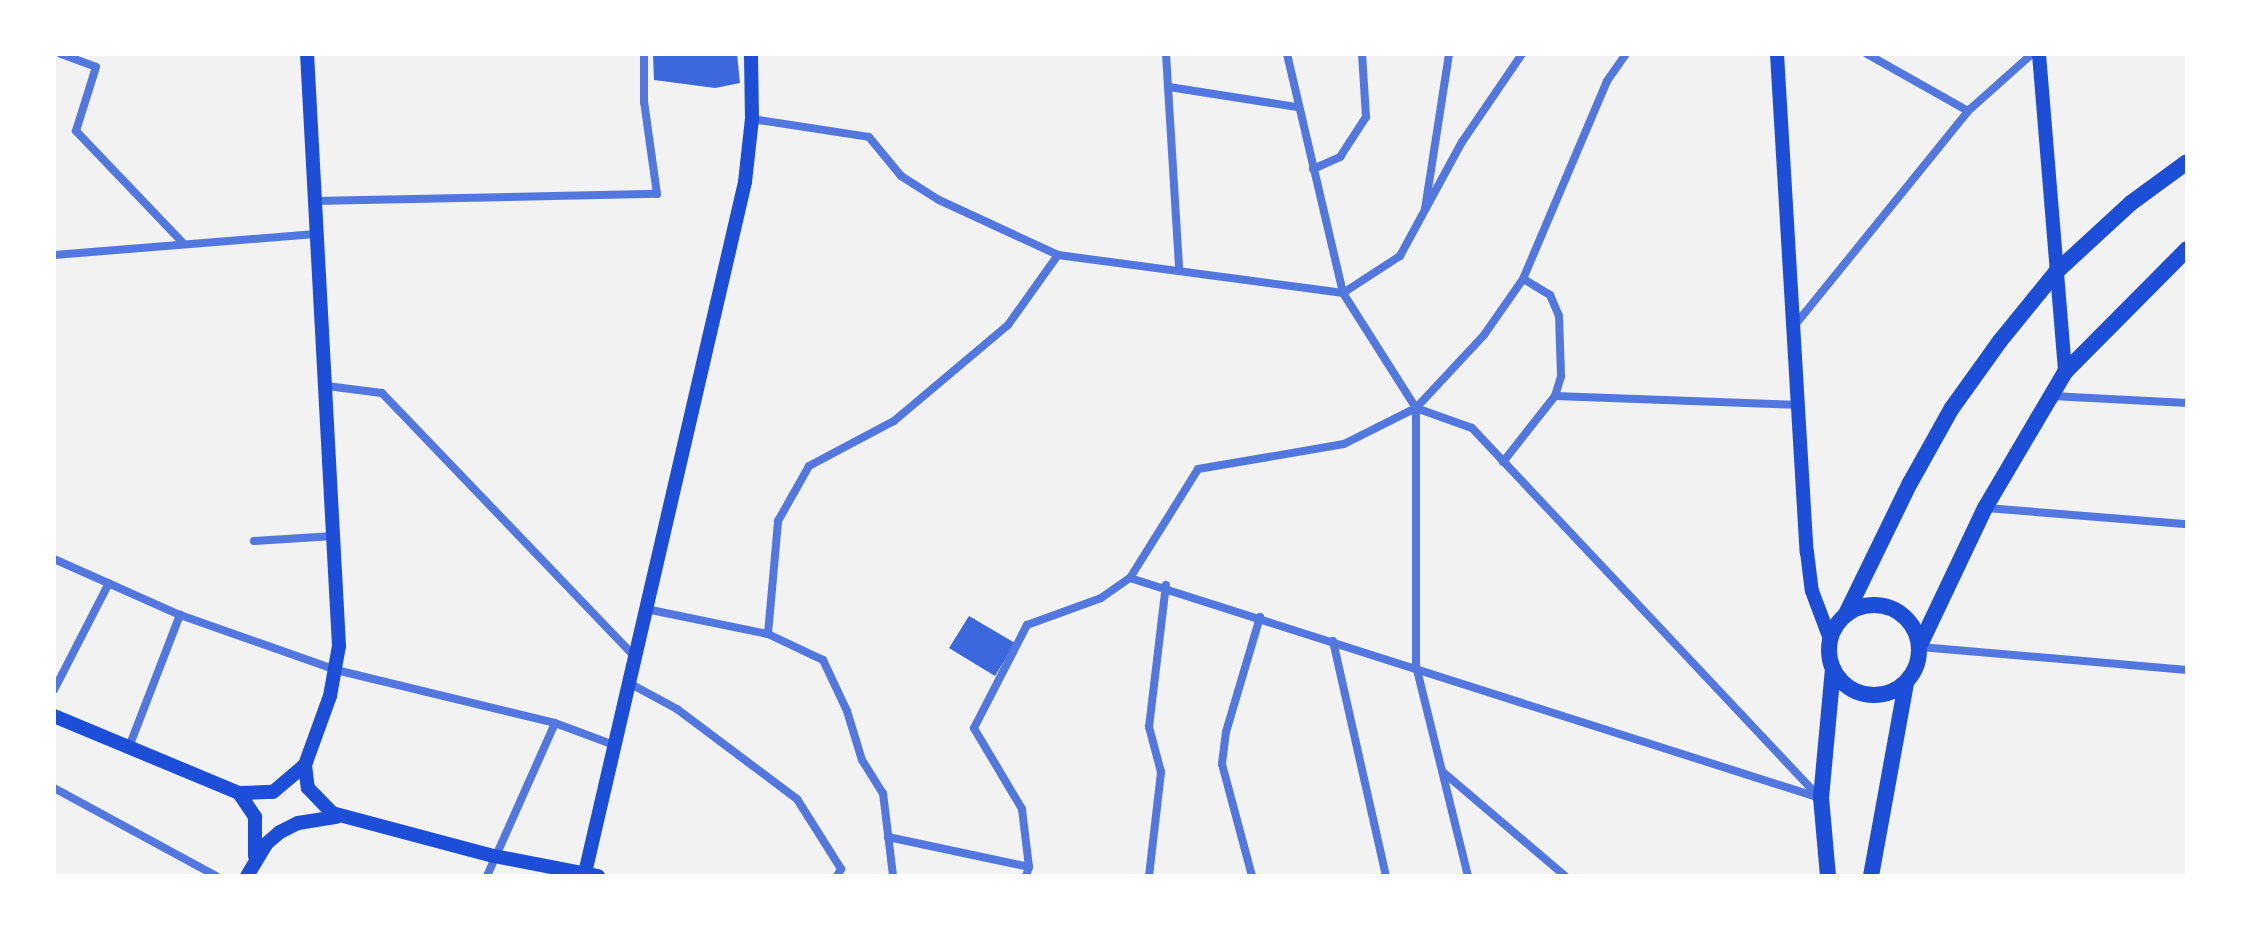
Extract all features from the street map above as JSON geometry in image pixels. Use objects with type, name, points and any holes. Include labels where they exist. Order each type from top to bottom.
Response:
[{"type":"main road","points":[[54,716],[239,793],[273,792],[305,765],[336,670],[327,386],[313,201],[307,54]]},
{"type":"main road","points":[[305,765],[314,799],[343,817],[494,856],[589,875],[614,745],[745,182],[752,119],[751,54]]},
{"type":"main road","points":[[1777,54],[1792,329],[1812,591],[1830,639],[1833,669],[1821,798],[1828,876]]},
{"type":"main road","points":[[2039,54],[2065,372]]},
{"type":"main road","points":[[1830,639],[1846,614],[1952,408],[2056,272],[2131,203],[2187,162]]},
{"type":"main road","points":[[1871,876],[1906,683],[1919,647],[1985,508],[2065,372],[2187,249]]},
{"type":"main road","points":[[1846,614],[1872,605],[1899,612],[1909,621],[1919,647]]},
{"type":"main road","points":[[1833,669],[1852,690],[1866,695],[1880,695],[1906,683]]},
{"type":"main road","points":[[239,793],[258,831],[254,860]]},
{"type":"main road","points":[[247,876],[266,844],[298,823],[343,817]]},
{"type":"street","points":[[61,54],[96,67],[76,131],[184,244]]},
{"type":"street","points":[[313,201],[657,194],[644,102],[644,54]]},
{"type":"street","points":[[1166,54],[1179,267]]},
{"type":"street","points":[[1287,54],[1343,293],[1416,408],[1416,666],[1468,876]]},
{"type":"street","points":[[1313,169],[1340,157],[1366,117],[1362,54]]},
{"type":"street","points":[[1424,218],[1449,54]]},
{"type":"street","points":[[752,119],[869,137],[901,176],[939,200],[1058,255],[1179,267],[1343,293],[1400,256],[1424,218],[1462,142],[1522,54]]},
{"type":"street","points":[[888,837],[1027,872],[1022,809],[974,728],[1027,625],[1101,598],[1130,578],[1198,469],[1344,444],[1416,408],[1484,335],[1523,279],[1607,81],[1626,54]]},
{"type":"street","points":[[1867,54],[1968,111]]},
{"type":"street","points":[[1792,329],[1968,111],[2032,54]]},
{"type":"street","points":[[1169,87],[1297,107]]},
{"type":"street","points":[[54,255],[315,234]]},
{"type":"street","points":[[768,634],[778,521],[809,466],[894,421],[1008,325],[1058,255]]},
{"type":"street","points":[[1503,462],[1555,396],[1562,348],[1559,316],[1550,295],[1523,279]]},
{"type":"street","points":[[327,386],[382,393],[635,657]]},
{"type":"street","points":[[1555,396],[1797,405]]},
{"type":"street","points":[[2050,396],[2187,403]]},
{"type":"street","points":[[1416,408],[1472,428],[1821,798]]},
{"type":"street","points":[[1985,508],[2187,524]]},
{"type":"street","points":[[254,541],[334,536]]},
{"type":"street","points":[[54,559],[180,615],[336,670],[555,723],[614,745]]},
{"type":"street","points":[[1130,578],[1166,585],[1821,798]]},
{"type":"street","points":[[54,690],[109,583]]},
{"type":"street","points":[[1149,876],[1161,772],[1149,727],[1166,585]]},
{"type":"street","points":[[646,609],[768,634],[823,660],[847,711],[862,760],[883,793],[893,876]]},
{"type":"street","points":[[129,747],[180,615]]},
{"type":"street","points":[[1252,876],[1222,764],[1226,732],[1260,617]]},
{"type":"street","points":[[1333,641],[1386,876]]},
{"type":"street","points":[[1919,647],[2187,670]]},
{"type":"street","points":[[629,683],[677,709],[797,799],[841,869],[837,876]]},
{"type":"street","points":[[487,876],[555,723]]},
{"type":"street","points":[[1442,771],[1565,876]]},
{"type":"street","points":[[54,788],[216,876]]},
{"type":"building","points":[[653,54],[737,54],[740,83],[715,88],[654,80]]},
{"type":"building","points":[[969,616],[1015,643],[995,676],[949,648]]}]
